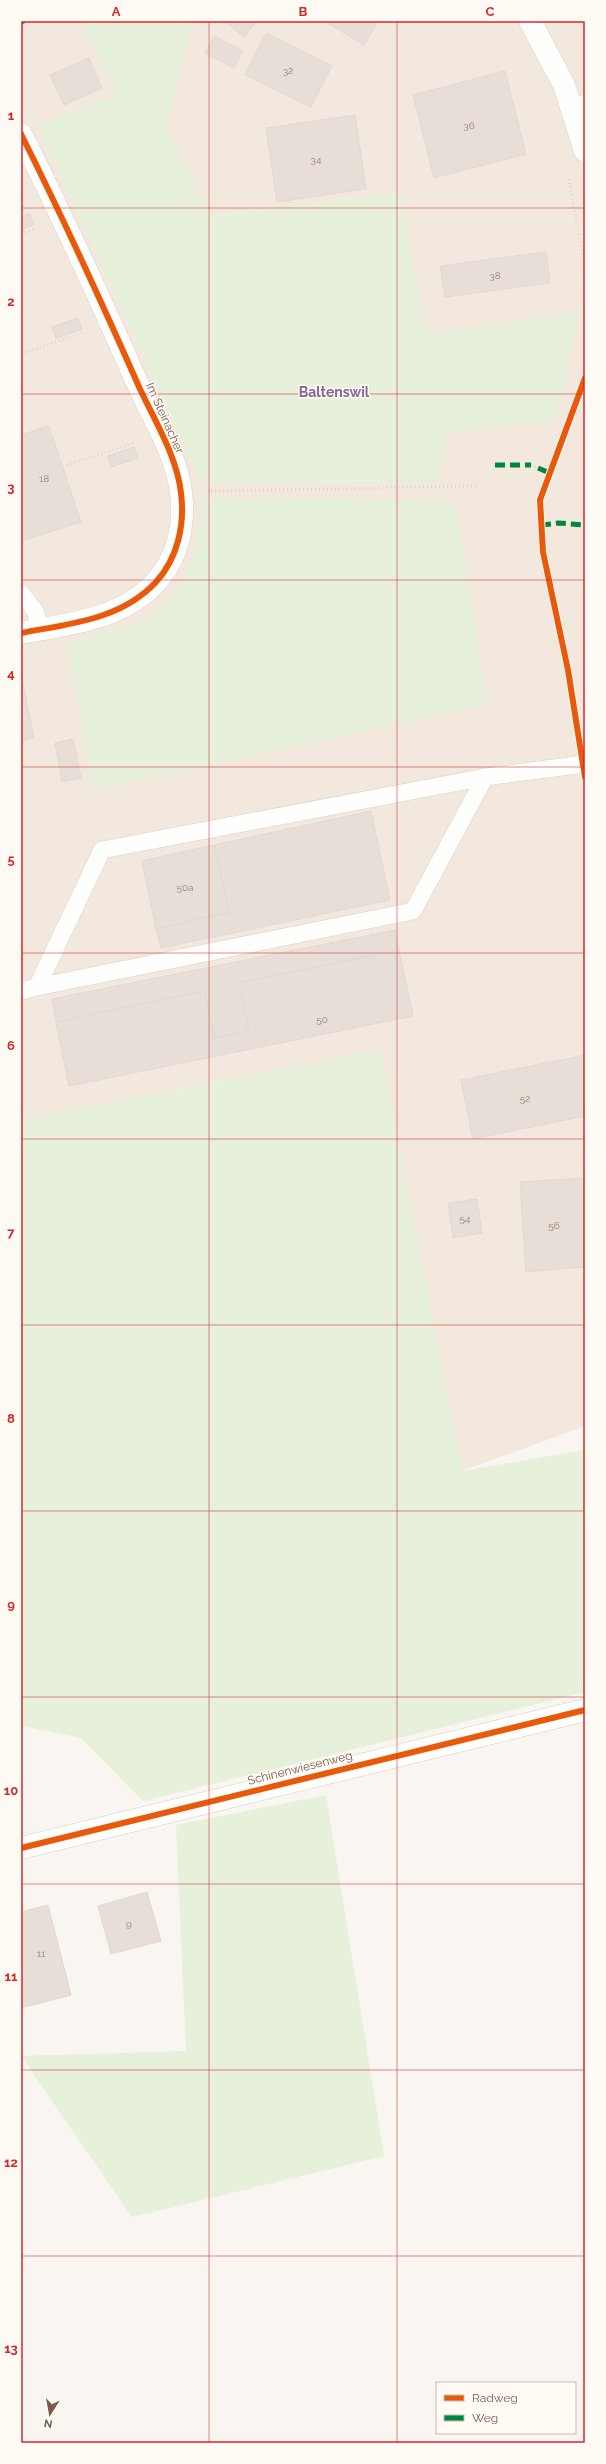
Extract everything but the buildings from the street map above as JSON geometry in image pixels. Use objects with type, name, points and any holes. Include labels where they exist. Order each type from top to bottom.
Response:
[{"type":"street","points":[[530,21],[579,106],[585,151]]},
{"type":"street","name":"Im Steinacher","points":[[21,134],[104,306],[174,464],[181,492],[181,520],[175,552],[168,567],[144,594],[129,604],[94,619],[31,631]]},
{"type":"street","name":"Schinenwiesenweg","points":[[21,1848],[585,1710]]},
{"type":"lane","points":[[21,593],[35,611],[31,631]]},
{"type":"lane","points":[[29,989],[102,850],[485,777],[585,764]]},
{"type":"lane","points":[[29,989],[413,911],[485,777]]},
{"type":"path","points":[[21,354],[88,331]]},
{"type":"path","points":[[67,465],[137,442]]},
{"type":"path","points":[[530,465],[538,468]]},
{"type":"path","points":[[181,492],[476,486]]},
{"type":"shaded area","points":[[21,21],[585,21],[585,1426],[462,1471],[380,1050],[21,1119]]},
{"type":"green space","points":[[82,21],[193,21],[165,128],[211,214],[400,192],[426,334],[579,312],[556,421],[448,432],[438,481],[202,485],[38,126],[116,94]]},
{"type":"green space","points":[[202,498],[455,501],[487,704],[92,791],[67,641],[138,624],[160,610],[183,579],[197,546]]},
{"type":"green space","points":[[381,1050],[462,1471],[585,1450],[585,1692],[143,1801],[81,1738],[21,1726],[21,1119]]},
{"type":"green space","points":[[326,1795],[384,2156],[132,2217],[21,2056],[186,2051],[176,1825]]},
{"type":"marked path","points":[[495,465],[531,465]]},
{"type":"marked path","points":[[538,468],[550,473]]},
{"type":"marked path","points":[[541,525],[559,523],[585,525]]},
{"type":"cycle path","points":[[21,134],[165,440],[179,480],[182,505],[181,528],[175,551],[164,573],[142,595],[127,605],[93,618],[75,623],[21,633]]},
{"type":"cycle path","points":[[585,378],[540,500],[543,552],[568,670],[585,777]]},
{"type":"cycle path","points":[[21,1848],[585,1710]]},
{"type":"district","name":"Baltenswil","points":[[334,392]]}]
